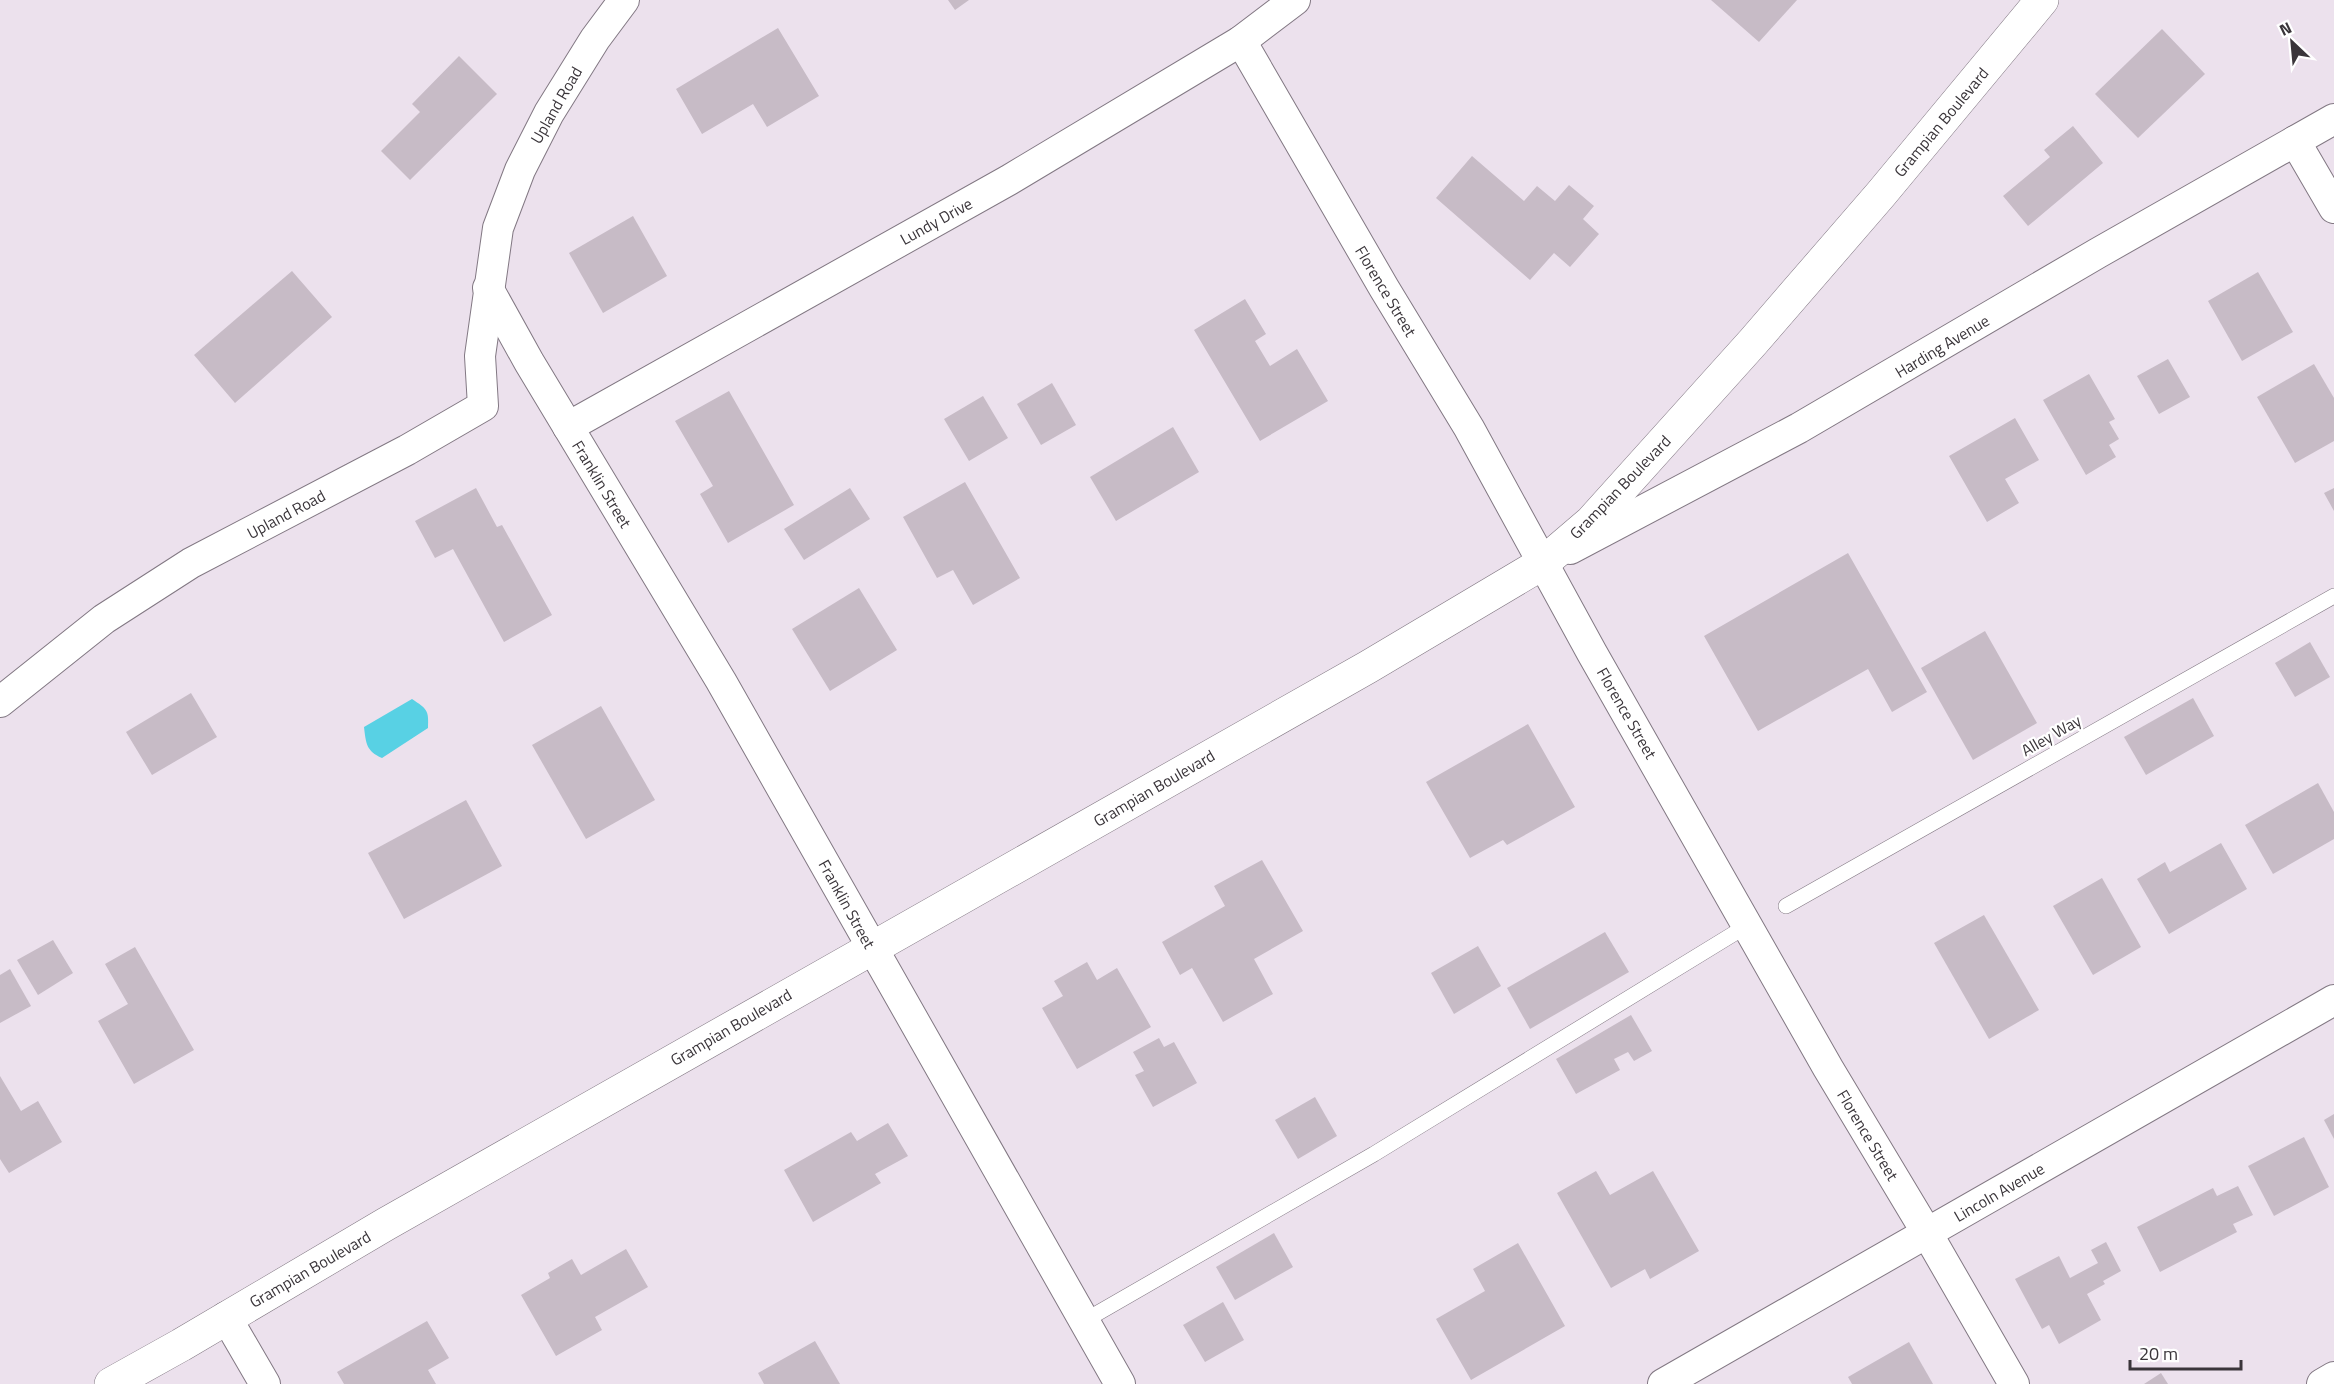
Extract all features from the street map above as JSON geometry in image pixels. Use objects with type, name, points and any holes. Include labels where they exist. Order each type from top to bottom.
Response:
[{"type":"street","name":"Upland Road","points":[[0,702],[104,619],[191,564],[407,450],[483,405],[480,356],[498,228],[520,170],[549,112],[595,39],[624,0]]},
{"type":"street","name":"Lundy Drive","points":[[568,427],[998,186],[1241,41],[1294,0]]},
{"type":"street","name":"Grampian Boulevard","points":[[111,1384],[396,1218],[1368,667],[1544,563],[1591,522],[1753,342],[1881,194],[2042,0]]},
{"type":"street","name":"Florence Street","points":[[1241,41],[1384,288],[1469,428],[1828,1068],[2014,1384]]},
{"type":"street","name":"Harding Avenue","points":[[1544,563],[1799,429],[2109,247],[2334,119]]},
{"type":"street","points":[[2295,141],[2334,208]]},
{"type":"street","points":[[488,288],[568,427]]},
{"type":"street","name":"Franklin Street","points":[[568,427],[721,681],[1120,1384]]},
{"type":"street","name":"Lincoln Avenue","points":[[1664,1384],[2334,1000]]},
{"type":"street","points":[[226,1317],[265,1384]]},
{"type":"street","points":[[2322,1384],[2334,1377]]},
{"type":"lane","name":"Alley Way","points":[[1786,906],[2334,596]]},
{"type":"lane","points":[[1084,1321],[1374,1155],[1748,925]]},
{"type":"water","points":[[412,699],[426,710],[428,728],[382,758],[368,746],[364,727]]},
{"type":"building","points":[[948,0],[969,0],[955,10]]},
{"type":"building","points":[[1711,0],[1797,0],[1759,42]]},
{"type":"building","points":[[778,28],[819,96],[767,127],[753,104],[702,134],[676,89]]},
{"type":"building","points":[[2162,29],[2205,74],[2138,138],[2095,94]]},
{"type":"building","points":[[459,56],[497,94],[410,180],[381,151],[420,112],[412,104]]},
{"type":"building","points":[[2073,126],[2103,163],[2028,226],[2003,196],[2050,157],[2044,150]]},
{"type":"building","points":[[1472,156],[1524,201],[1537,186],[1555,201],[1569,185],[1594,206],[1583,219],[1599,234],[1570,267],[1554,253],[1530,280],[1436,198]]},
{"type":"building","points":[[633,216],[667,276],[603,313],[569,253]]},
{"type":"building","points":[[292,271],[332,317],[235,403],[194,355]]},
{"type":"building","points":[[2258,272],[2293,332],[2242,361],[2208,301]]},
{"type":"building","points":[[1245,299],[1266,334],[1255,341],[1270,366],[1297,349],[1328,401],[1260,441],[1194,330]]},
{"type":"building","points":[[2168,359],[2190,397],[2159,414],[2137,376]]},
{"type":"building","points":[[2314,364],[2334,398],[2334,441],[2295,463],[2257,397]]},
{"type":"building","points":[[2089,374],[2115,419],[2109,422],[2119,439],[2109,445],[2116,457],[2086,475],[2043,400]]},
{"type":"building","points":[[1052,383],[1076,425],[1041,445],[1017,404]]},
{"type":"building","points":[[729,391],[794,505],[728,543],[700,494],[713,486],[675,421]]},
{"type":"building","points":[[983,396],[1008,438],[969,461],[944,419]]},
{"type":"building","points":[[2015,418],[2039,460],[2005,479],[2019,503],[1987,522],[1949,456]]},
{"type":"building","points":[[1173,427],[1199,472],[1116,521],[1090,477]]},
{"type":"building","points":[[965,482],[1020,578],[973,605],[953,570],[937,578],[903,517]]},
{"type":"building","points":[[476,488],[497,527],[502,525],[552,615],[504,642],[453,549],[435,558],[415,521]]},
{"type":"building","points":[[850,488],[870,519],[804,560],[784,529]]},
{"type":"building","points":[[2334,488],[2334,511],[2324,493]]},
{"type":"building","points":[[1848,553],[1927,692],[1892,712],[1868,669],[1758,731],[1704,636]]},
{"type":"building","points":[[859,588],[897,650],[830,691],[792,629]]},
{"type":"building","points":[[1985,631],[2037,723],[1973,760],[1921,668]]},
{"type":"building","points":[[2310,642],[2330,677],[2295,697],[2275,663]]},
{"type":"building","points":[[191,693],[217,737],[152,775],[126,732]]},
{"type":"building","points":[[2193,698],[2214,736],[2146,775],[2124,737]]},
{"type":"building","points":[[601,706],[655,800],[586,839],[532,745]]},
{"type":"building","points":[[1528,724],[1575,807],[1507,845],[1503,840],[1470,858],[1426,782]]},
{"type":"building","points":[[2318,783],[2334,812],[2334,839],[2273,874],[2245,825]]},
{"type":"building","points":[[466,800],[502,866],[404,919],[368,853]]},
{"type":"building","points":[[2221,843],[2247,889],[2169,934],[2137,879],[2165,862],[2170,872]]},
{"type":"building","points":[[1262,860],[1303,931],[1254,959],[1273,994],[1223,1022],[1192,968],[1180,975],[1162,942],[1225,906],[1214,886]]},
{"type":"building","points":[[2102,878],[2141,947],[2093,975],[2053,906]]},
{"type":"building","points":[[1984,915],[2039,1010],[1989,1039],[1934,943]]},
{"type":"building","points":[[1605,932],[1629,972],[1530,1029],[1507,988]]},
{"type":"building","points":[[53,940],[73,973],[38,995],[17,960]]},
{"type":"building","points":[[1478,946],[1501,986],[1454,1014],[1431,973]]},
{"type":"building","points":[[135,947],[194,1050],[134,1084],[98,1021],[128,1004],[105,964]]},
{"type":"building","points":[[1087,962],[1097,980],[1117,968],[1151,1027],[1077,1069],[1042,1008],[1063,996],[1054,981]]},
{"type":"building","points":[[10,969],[31,1006],[0,1023],[0,975]]},
{"type":"building","points":[[1631,1015],[1652,1051],[1634,1061],[1628,1052],[1614,1059],[1620,1070],[1576,1094],[1556,1059]]},
{"type":"building","points":[[1159,1038],[1164,1047],[1174,1042],[1197,1083],[1153,1107],[1135,1075],[1144,1071],[1133,1052]]},
{"type":"building","points":[[0,1076],[21,1111],[38,1101],[62,1142],[9,1173],[0,1159]]},
{"type":"building","points":[[1315,1097],[1337,1136],[1298,1159],[1275,1120]]},
{"type":"building","points":[[2334,1114],[2334,1139],[2324,1120]]},
{"type":"building","points":[[888,1123],[908,1156],[875,1174],[881,1183],[813,1222],[784,1170],[851,1132],[857,1141]]},
{"type":"building","points":[[2304,1137],[2329,1187],[2274,1216],[2248,1166]]},
{"type":"building","points":[[1596,1171],[1610,1195],[1653,1171],[1699,1251],[1650,1279],[1645,1269],[1611,1288],[1557,1193]]},
{"type":"building","points":[[2238,1186],[2253,1215],[2233,1224],[2237,1232],[2160,1272],[2137,1227],[2213,1188],[2217,1196]]},
{"type":"building","points":[[1274,1233],[1293,1267],[1235,1300],[1216,1267]]},
{"type":"building","points":[[2106,1242],[2121,1271],[2103,1281],[2105,1284],[2087,1294],[2101,1320],[2059,1344],[2049,1325],[2042,1329],[2015,1279],[2059,1256],[2070,1278],[2098,1263],[2091,1250]]},
{"type":"building","points":[[1518,1243],[1565,1326],[1471,1380],[1436,1319],[1485,1291],[1473,1269]]},
{"type":"building","points":[[626,1249],[648,1287],[595,1317],[602,1330],[556,1356],[521,1295],[550,1278],[548,1273],[572,1259],[581,1275]]},
{"type":"building","points":[[1223,1302],[1244,1340],[1205,1362],[1183,1325]]},
{"type":"building","points":[[427,1321],[449,1358],[428,1370],[436,1384],[344,1384],[337,1372]]},
{"type":"building","points":[[815,1341],[840,1384],[764,1384],[758,1373]]},
{"type":"building","points":[[1909,1342],[1933,1384],[1852,1384],[1848,1377]]},
{"type":"building","points":[[2161,1373],[2168,1384],[2144,1384]]}]
